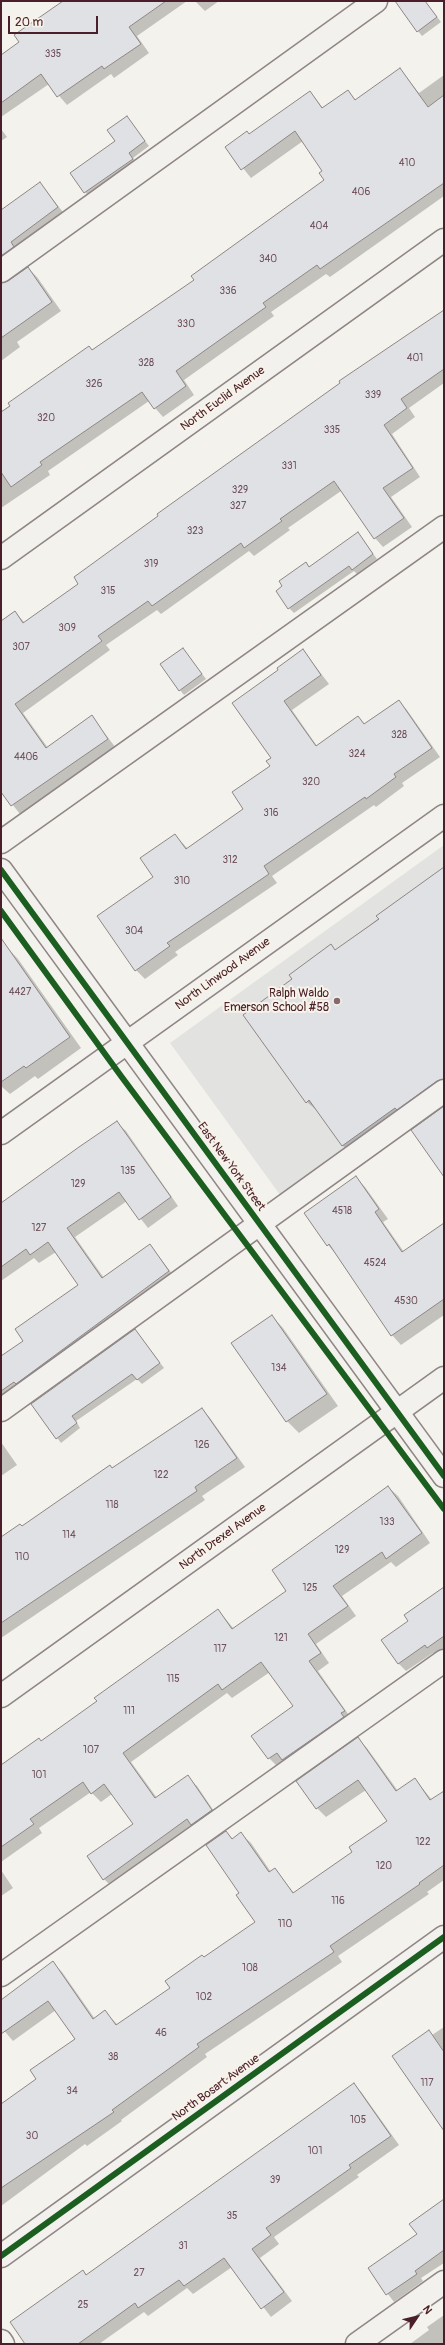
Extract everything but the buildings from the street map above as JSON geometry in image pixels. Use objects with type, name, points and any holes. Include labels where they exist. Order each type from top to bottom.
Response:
[{"type":"street","points":[[1,271],[376,1]]},
{"type":"street","name":"North Euclid Avenue","points":[[1,558],[444,240]]},
{"type":"street","points":[[1,842],[444,527]]},
{"type":"street","name":"North Linwood Avenue","points":[[1,1133],[444,816]]},
{"type":"street","name":"East New York Street","points":[[1,870],[258,1224],[444,1476]]},
{"type":"street","points":[[1,1410],[444,1091]]},
{"type":"street","name":"North Drexel Avenue","points":[[1,1696],[444,1378]]},
{"type":"street","points":[[1,1975],[444,1661]]},
{"type":"street","name":"North Bosart Avenue","points":[[1,2256],[444,1937]]},
{"type":"street","points":[[357,2344],[444,2282]]},
{"type":"shaded area","name":"Ralph Waldo Emerson School #58","points":[[444,845],[444,1082],[283,1199],[170,1043]]},
{"type":"cycle path","points":[[1,870],[444,1476]]},
{"type":"cycle path","points":[[1,911],[121,1076],[444,1509]]},
{"type":"cycle path","points":[[1,2256],[444,1937]]},
{"type":"place","name":"Ralph Waldo Emerson School #58","points":[[337,1001]]}]
